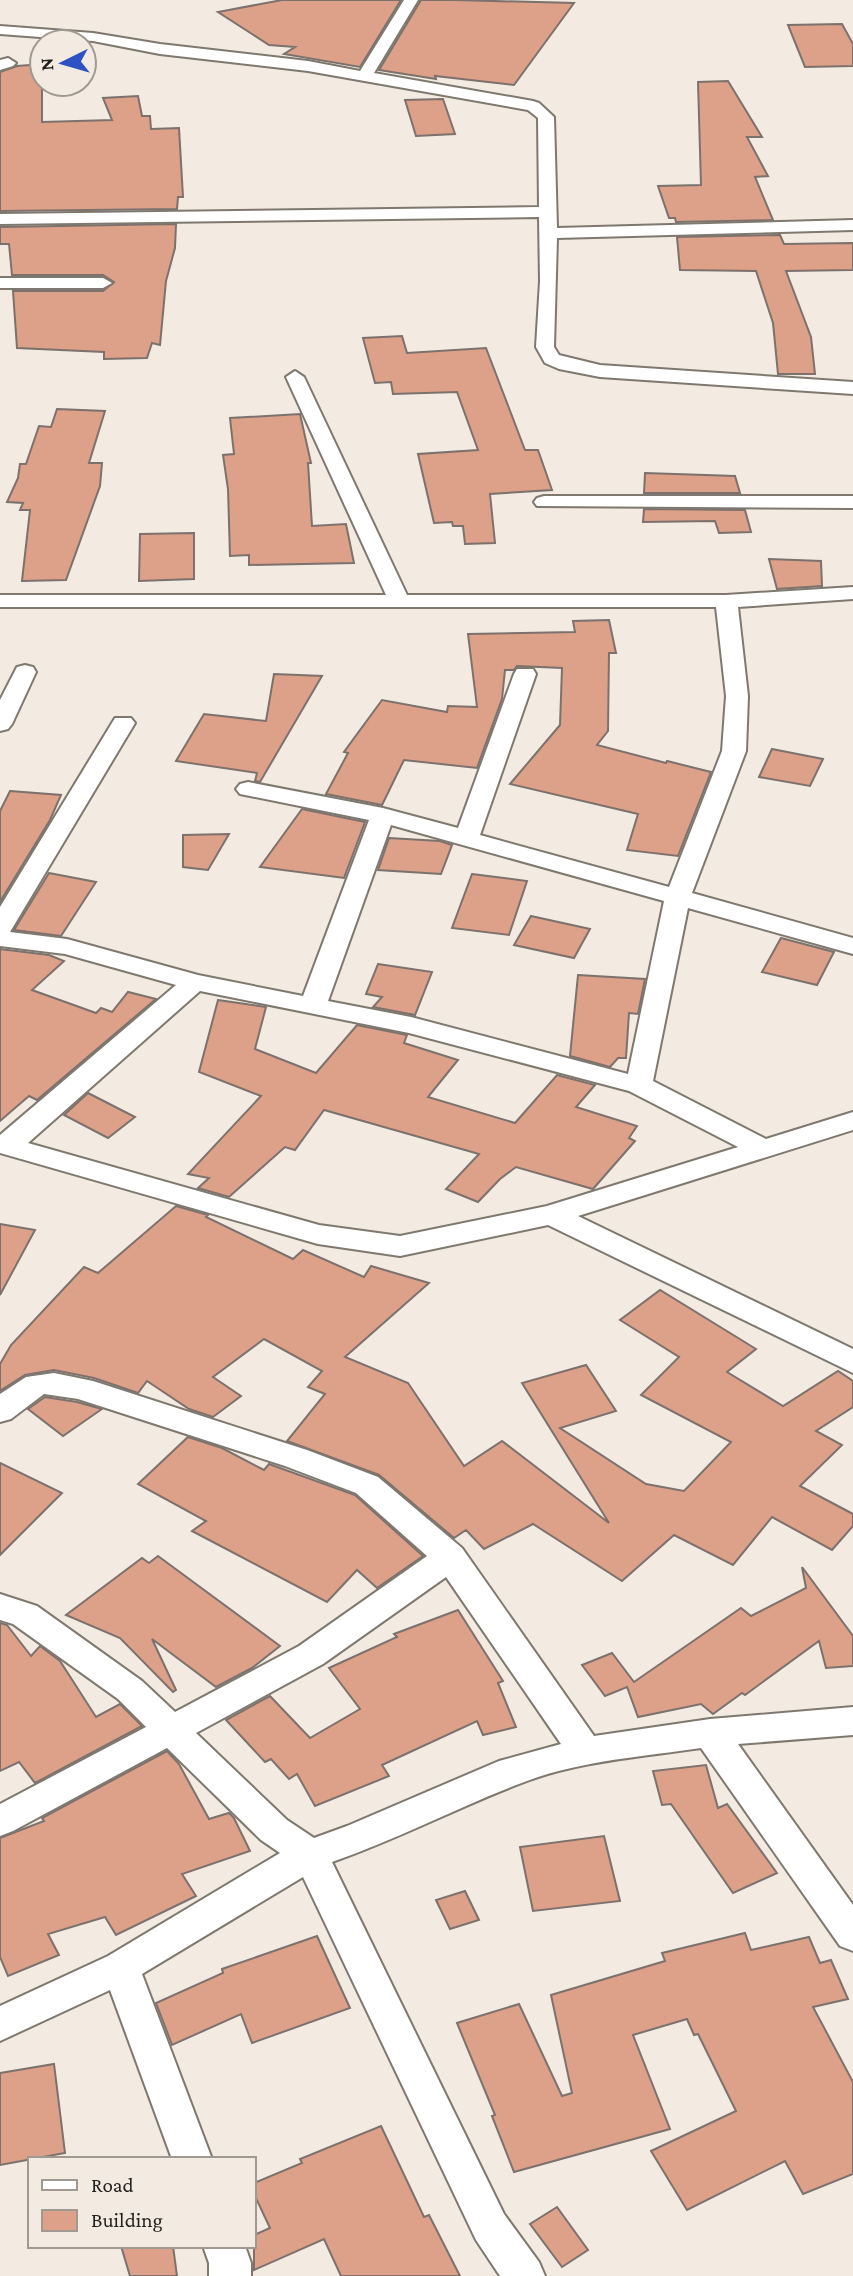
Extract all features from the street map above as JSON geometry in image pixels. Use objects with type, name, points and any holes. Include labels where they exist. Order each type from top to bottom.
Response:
[{"type":"street","points":[[365,75],[411,0]]},
{"type":"street","points":[[0,30],[93,37],[160,49],[222,54],[365,75],[519,102],[542,110],[546,117],[548,212],[545,347],[552,359],[566,365],[600,371],[853,388]]},
{"type":"street","points":[[0,219],[548,212]]},
{"type":"street","points":[[548,233],[853,225]]},
{"type":"street","points":[[0,283],[103,283]]},
{"type":"street","points":[[295,377],[400,602]]},
{"type":"street","points":[[544,502],[853,502]]},
{"type":"street","points":[[0,601],[726,601],[853,593]]},
{"type":"street","points":[[639,1085],[678,896],[734,751],[737,696],[726,601]]},
{"type":"street","points":[[0,724],[24,672]]},
{"type":"street","points":[[467,838],[525,674]]},
{"type":"street","points":[[0,928],[123,723]]},
{"type":"street","points":[[248,789],[383,815],[853,946]]},
{"type":"street","points":[[313,1005],[383,815]]},
{"type":"street","points":[[0,937],[67,947],[195,982],[411,1025],[639,1085],[764,1149]]},
{"type":"street","points":[[3,1145],[195,982]]},
{"type":"street","points":[[3,1145],[318,1234],[400,1246],[551,1215],[853,1121]]},
{"type":"street","points":[[551,1215],[853,1363]]},
{"type":"street","points":[[0,1411],[33,1384],[54,1383],[82,1389],[296,1458],[367,1485],[450,1558],[585,1751]]},
{"type":"street","points":[[0,1821],[311,1655],[450,1558]]},
{"type":"street","points":[[0,1607],[25,1615],[130,1690],[274,1830],[310,1854],[490,2227],[524,2276]]},
{"type":"street","points":[[0,2024],[121,1967],[310,1854],[360,1837],[512,1771],[585,1751],[710,1733],[853,1721]]},
{"type":"street","points":[[710,1733],[853,1935]]},
{"type":"street","points":[[121,1967],[190,2157]]},
{"type":"street","points":[[225,2248],[230,2263],[230,2276]]},
{"type":"building","points":[[282,0],[401,0],[360,67],[284,54],[295,47],[269,45],[218,12]]},
{"type":"building","points":[[421,0],[574,3],[514,85],[435,76],[436,79],[379,70]]},
{"type":"building","points":[[842,24],[853,44],[853,66],[805,67],[788,25]]},
{"type":"building","points":[[28,65],[28,98],[42,98],[42,122],[112,120],[103,98],[138,96],[142,116],[150,116],[151,129],[179,128],[183,197],[178,197],[177,209],[0,211],[0,72]]},
{"type":"building","points":[[728,81],[762,137],[747,137],[768,176],[755,177],[773,220],[676,222],[675,218],[669,218],[658,186],[701,185],[698,82]]},
{"type":"building","points":[[443,99],[455,134],[416,136],[405,100]]},
{"type":"building","points":[[176,224],[175,248],[166,281],[160,345],[152,343],[147,358],[104,359],[104,352],[17,348],[13,291],[103,291],[114,282],[103,275],[12,275],[9,244],[0,244],[0,227]]},
{"type":"building","points":[[780,235],[784,244],[853,243],[853,270],[786,271],[811,337],[815,374],[778,374],[773,323],[756,271],[680,270],[677,237]]},
{"type":"building","points":[[402,336],[407,353],[486,348],[525,450],[538,450],[552,490],[490,494],[495,543],[465,544],[463,526],[453,526],[452,522],[434,523],[418,454],[478,450],[457,392],[393,394],[391,382],[375,383],[363,338]]},
{"type":"building","points":[[57,409],[105,411],[89,463],[102,463],[100,486],[66,580],[22,581],[30,510],[20,510],[23,503],[7,502],[18,478],[20,464],[26,464],[39,426],[51,427]]},
{"type":"building","points":[[300,414],[311,463],[308,463],[312,526],[346,524],[354,563],[249,565],[249,555],[230,556],[228,489],[223,455],[234,454],[230,418]]},
{"type":"building","points":[[645,473],[735,476],[740,493],[644,493]]},
{"type":"building","points":[[644,509],[745,510],[751,532],[719,533],[715,521],[643,522]]},
{"type":"building","points":[[194,533],[194,579],[139,581],[140,534]]},
{"type":"building","points":[[769,559],[821,561],[822,586],[777,589]]},
{"type":"building","points":[[609,620],[616,653],[609,653],[608,731],[597,745],[711,772],[678,856],[627,850],[638,814],[510,784],[560,725],[562,668],[517,666],[514,670],[505,670],[502,699],[477,768],[404,760],[382,805],[326,794],[348,753],[344,752],[382,700],[447,712],[448,706],[477,707],[468,634],[575,632],[573,621]]},
{"type":"building","points":[[274,674],[322,676],[260,782],[255,781],[257,773],[176,761],[204,714],[266,721]]},
{"type":"building","points":[[772,749],[823,759],[810,786],[759,777]]},
{"type":"building","points":[[10,791],[61,795],[50,820],[0,902],[0,811]]},
{"type":"building","points":[[302,809],[365,822],[344,878],[260,867]]},
{"type":"building","points":[[229,834],[208,870],[183,867],[183,835]]},
{"type":"building","points":[[389,838],[440,841],[452,845],[441,874],[378,870]]},
{"type":"building","points":[[49,873],[96,882],[61,936],[14,930]]},
{"type":"building","points":[[472,874],[527,881],[509,935],[452,928]]},
{"type":"building","points":[[531,916],[590,929],[574,958],[514,945]]},
{"type":"building","points":[[781,938],[834,952],[817,985],[762,972]]},
{"type":"building","points":[[0,949],[49,955],[64,961],[32,990],[96,1013],[101,1008],[112,1012],[128,992],[156,999],[37,1100],[29,1096],[0,1121]]},
{"type":"building","points":[[378,964],[432,972],[415,1015],[373,1007],[382,997],[366,994]]},
{"type":"building","points":[[578,975],[645,979],[638,1014],[629,1013],[626,1058],[618,1058],[610,1067],[570,1056]]},
{"type":"building","points":[[218,1000],[266,1007],[255,1049],[316,1073],[357,1025],[407,1035],[404,1043],[458,1060],[428,1097],[515,1123],[557,1075],[595,1085],[576,1107],[637,1126],[629,1138],[635,1141],[593,1189],[516,1167],[478,1202],[446,1189],[479,1154],[324,1110],[295,1150],[285,1147],[229,1197],[198,1188],[209,1178],[188,1174],[261,1096],[199,1072]]},
{"type":"building","points":[[88,1093],[135,1117],[108,1138],[64,1115]]},
{"type":"building","points":[[176,1206],[208,1215],[206,1217],[293,1259],[303,1250],[364,1277],[371,1266],[429,1283],[345,1357],[408,1383],[464,1466],[502,1441],[609,1523],[522,1383],[586,1365],[616,1411],[560,1428],[646,1484],[684,1491],[731,1442],[641,1395],[679,1357],[620,1320],[660,1290],[756,1349],[727,1372],[783,1406],[838,1371],[853,1381],[853,1407],[816,1431],[842,1445],[800,1486],[853,1514],[853,1526],[832,1550],[772,1517],[733,1565],[674,1535],[622,1581],[533,1524],[484,1549],[466,1530],[454,1538],[379,1475],[287,1441],[325,1394],[308,1387],[322,1371],[264,1339],[213,1377],[241,1396],[213,1417],[189,1409],[147,1381],[138,1393],[94,1378],[54,1370],[25,1375],[0,1391],[0,1364],[11,1345],[84,1267],[98,1273]]},
{"type":"building","points":[[0,1224],[35,1230],[0,1295]]},
{"type":"building","points":[[45,1397],[102,1409],[63,1436],[28,1409]]},
{"type":"building","points":[[188,1437],[222,1448],[264,1470],[269,1464],[355,1495],[423,1556],[377,1588],[357,1570],[327,1602],[192,1531],[206,1521],[138,1484]]},
{"type":"building","points":[[0,1463],[62,1493],[0,1555]]},
{"type":"building","points":[[158,1556],[280,1646],[252,1668],[216,1687],[152,1639],[176,1690],[173,1692],[120,1638],[66,1615],[142,1558],[149,1563]]},
{"type":"building","points":[[802,1567],[853,1636],[853,1666],[826,1668],[819,1641],[745,1695],[742,1693],[713,1714],[701,1704],[638,1717],[627,1687],[605,1696],[582,1665],[612,1653],[634,1682],[741,1608],[751,1616],[806,1588]]},
{"type":"building","points":[[458,1610],[503,1681],[498,1683],[516,1727],[483,1735],[477,1721],[382,1765],[389,1776],[315,1806],[297,1774],[289,1779],[271,1759],[265,1762],[226,1720],[270,1696],[310,1738],[360,1709],[329,1668],[397,1637],[394,1634]]},
{"type":"building","points":[[0,1623],[7,1625],[31,1656],[40,1646],[60,1661],[96,1717],[120,1704],[142,1726],[35,1783],[19,1762],[0,1771]]},
{"type":"building","points":[[167,1751],[179,1764],[209,1819],[229,1813],[250,1851],[182,1874],[196,1896],[116,1935],[105,1917],[48,1934],[59,1955],[8,1976],[0,1957],[0,1838],[44,1821],[42,1818]]},
{"type":"building","points":[[706,1765],[718,1808],[727,1804],[777,1873],[733,1893],[671,1804],[662,1805],[653,1771]]},
{"type":"building","points":[[604,1836],[620,1901],[533,1911],[520,1847]]},
{"type":"building","points":[[465,1891],[479,1920],[450,1929],[436,1900]]},
{"type":"building","points":[[745,1933],[751,1950],[809,1937],[820,1963],[831,1960],[848,1999],[813,2007],[853,2082],[853,2174],[803,2194],[785,2161],[687,2210],[651,2151],[736,2111],[698,2034],[694,2035],[687,2019],[633,2035],[670,2129],[514,2172],[492,2116],[495,2115],[457,2023],[519,2004],[562,2096],[572,2093],[551,1995],[665,1961],[662,1953]]},
{"type":"building","points":[[317,1936],[350,2008],[252,2043],[241,2014],[172,2045],[156,2003],[223,1973],[222,1969]]},
{"type":"building","points":[[54,2064],[65,2153],[28,2157],[28,2160],[0,2165],[0,2073]]},
{"type":"building","points":[[381,2126],[424,2217],[429,2215],[460,2276],[341,2276],[324,2239],[254,2270],[256,2234],[270,2228],[256,2198],[256,2182],[302,2163],[300,2159]]},
{"type":"building","points":[[557,2207],[588,2250],[562,2267],[530,2224]]},
{"type":"building","points":[[122,2248],[173,2248],[177,2276],[130,2276]]}]
